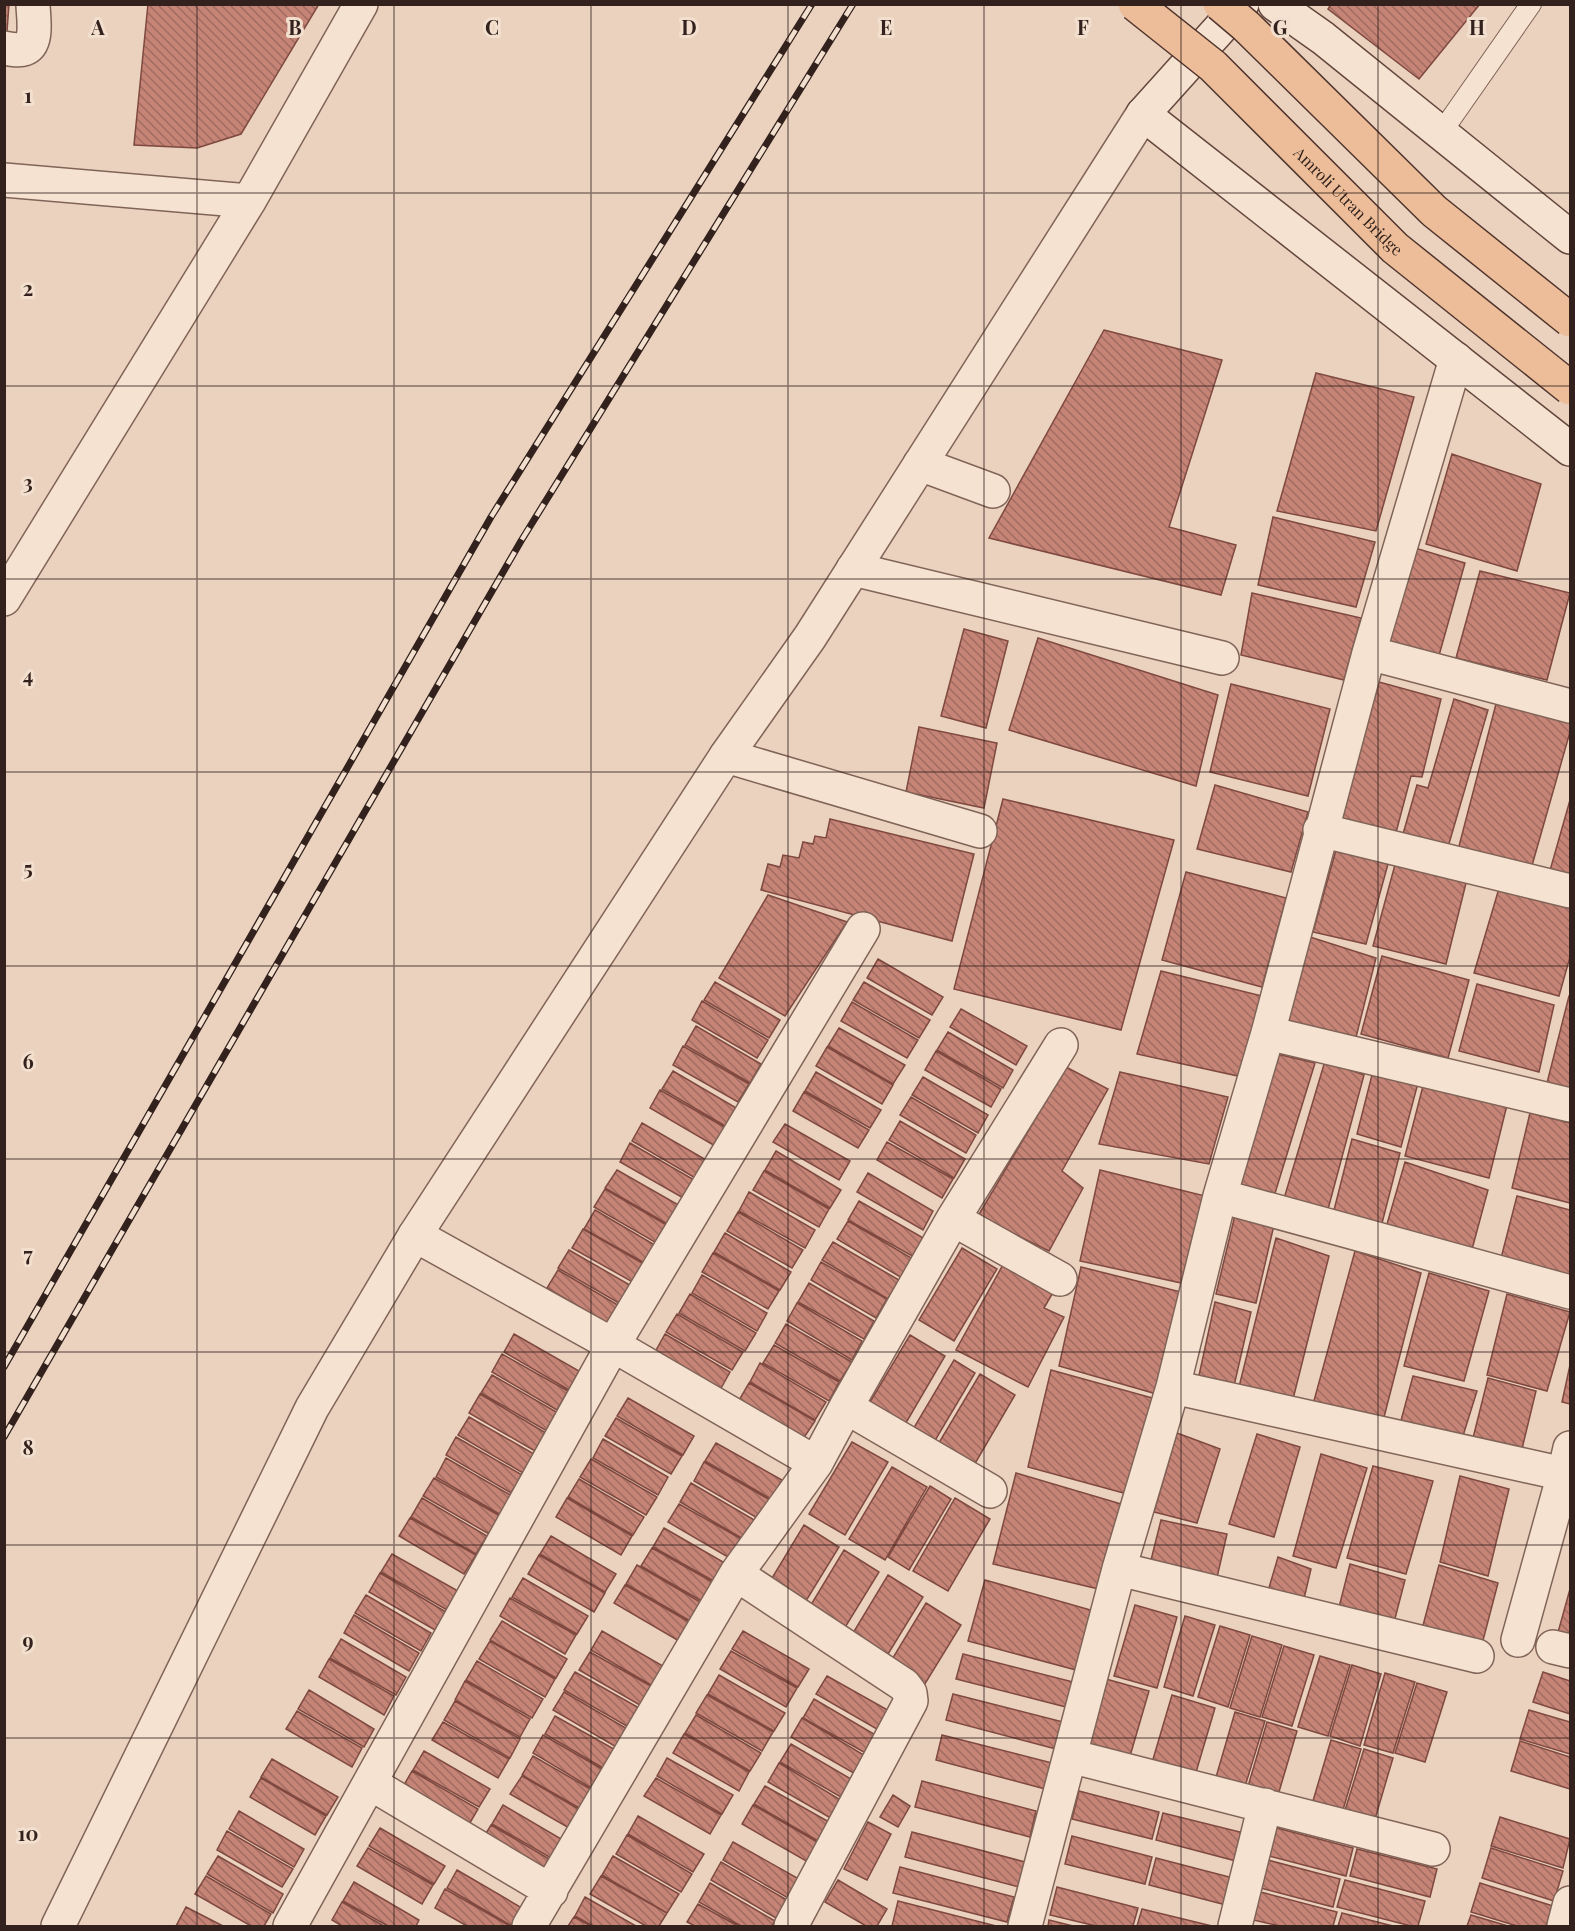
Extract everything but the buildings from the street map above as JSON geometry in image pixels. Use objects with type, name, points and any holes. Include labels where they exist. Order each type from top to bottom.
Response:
[{"type":"main road","name":"Amroli Utran Bridge","points":[[1135,4],[1214,66],[1395,248],[1570,388]]},
{"type":"main road","points":[[1220,4],[1246,26],[1434,211],[1570,320]]},
{"type":"street","points":[[4,48],[23,50],[30,45],[34,35],[33,4]]},
{"type":"street","points":[[4,599],[249,201],[361,4]]},
{"type":"street","points":[[58,1926],[312,1408],[415,1235],[726,756],[810,637],[1143,114],[1242,4]]},
{"type":"street","points":[[1275,4],[1323,38],[1570,237]]},
{"type":"street","points":[[1143,114],[1570,449]]},
{"type":"street","points":[[4,180],[249,201]]},
{"type":"street","points":[[1025,1926],[1119,1569],[1173,1387],[1220,1196],[1268,1033],[1320,830],[1369,653],[1456,359]]},
{"type":"street","points":[[920,464],[993,491]]},
{"type":"street","points":[[853,569],[1222,658]]},
{"type":"street","points":[[1369,653],[1570,706]]},
{"type":"street","points":[[726,756],[980,831]]},
{"type":"street","points":[[1320,830],[1570,891]]},
{"type":"street","points":[[290,1926],[613,1346],[863,929]]},
{"type":"street","points":[[1268,1033],[1570,1105]]},
{"type":"street","points":[[529,1926],[736,1574],[816,1464],[953,1219],[1060,1045]]},
{"type":"street","points":[[1220,1196],[1570,1292]]},
{"type":"street","points":[[953,1219],[1060,1279]]},
{"type":"street","points":[[415,1235],[816,1464]]},
{"type":"street","points":[[1173,1387],[1567,1461],[1518,1640]]},
{"type":"street","points":[[846,1407],[990,1491]]},
{"type":"street","points":[[1119,1569],[1477,1656]]},
{"type":"street","points":[[736,1574],[904,1685],[910,1693],[911,1701],[791,1926]]},
{"type":"street","points":[[1070,1756],[1433,1849]]},
{"type":"street","points":[[370,1783],[551,1891]]},
{"type":"street","points":[[1235,1926],[1265,1806]]},
{"type":"street","points":[[1564,1926],[1570,1903]]},
{"type":"lane","points":[[1441,133],[1531,4]]},
{"type":"railway","points":[[4,1367],[491,517],[812,4]]},
{"type":"railway","points":[[4,1437],[521,541],[853,4]]}]
